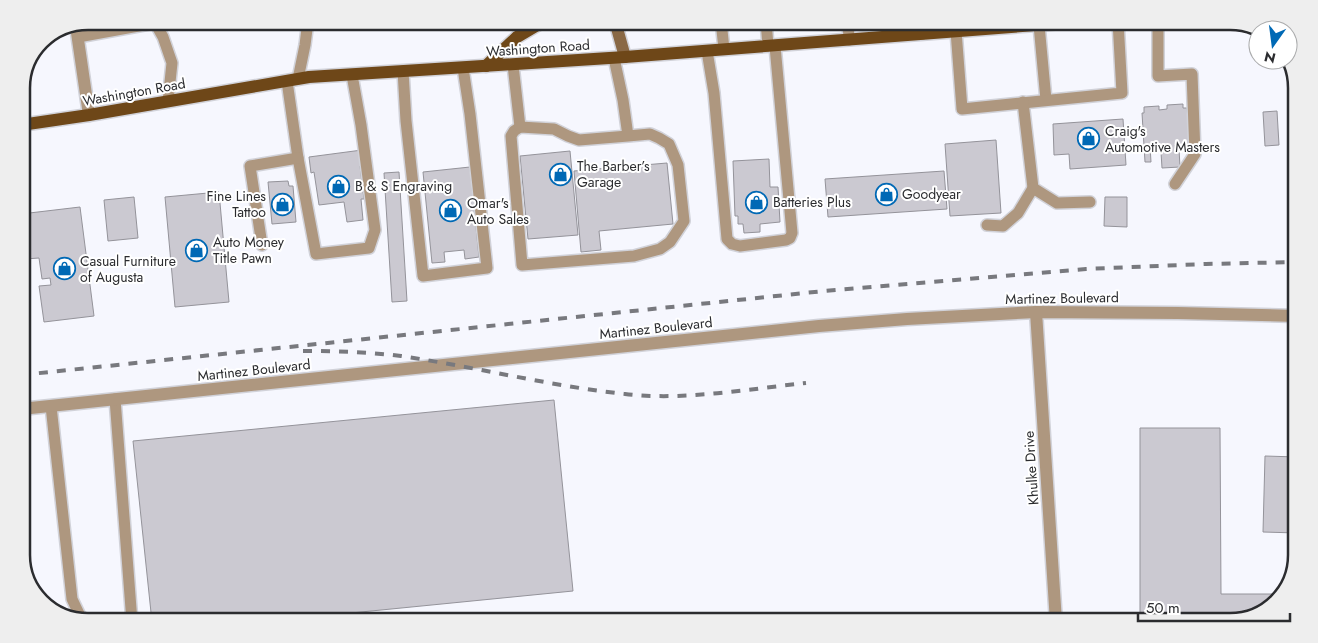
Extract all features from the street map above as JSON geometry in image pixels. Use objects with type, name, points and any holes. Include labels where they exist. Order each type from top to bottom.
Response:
[{"type":"main road","points":[[486,66],[517,37],[529,30]]},
{"type":"main road","points":[[616,30],[619,58]]},
{"type":"main road","name":"Washington Road","points":[[30,124],[293,80],[849,40],[910,30]]},
{"type":"main road","name":"Washington Road","points":[[939,30],[956,32],[980,30]]},
{"type":"street","points":[[77,31],[89,115]]},
{"type":"street","name":"Martinez Boulevard","points":[[30,408],[819,326],[907,319],[1036,312],[1288,316]]},
{"type":"street","name":"Khulke Drive","points":[[1036,312],[1055,613]]},
{"type":"lane","points":[[159,30],[172,63],[168,101]]},
{"type":"lane","points":[[307,30],[305,45],[293,80],[298,158],[316,254],[369,248],[375,230],[361,125],[352,75]]},
{"type":"lane","points":[[722,30],[724,49]]},
{"type":"lane","points":[[706,51],[714,93],[727,239],[732,244],[740,246],[786,240],[790,238],[792,233],[768,30]]},
{"type":"lane","points":[[848,30],[849,40]]},
{"type":"lane","points":[[1039,30],[1046,100]]},
{"type":"lane","points":[[956,32],[962,109],[1122,93],[1118,30]]},
{"type":"lane","points":[[1158,30],[1158,76],[1192,74],[1195,154],[1175,184]]},
{"type":"lane","points":[[619,58],[628,136]]},
{"type":"lane","points":[[512,64],[520,127]]},
{"type":"lane","points":[[403,71],[406,121],[423,276],[486,268],[470,114],[463,68]]},
{"type":"lane","points":[[987,225],[1003,226],[1018,213],[1033,188],[1024,102]]},
{"type":"lane","points":[[520,127],[554,129],[579,140],[628,136],[650,134],[660,138],[669,144],[678,165],[684,221],[670,242],[660,249],[634,256],[522,265],[511,136],[514,131],[520,127]]},
{"type":"lane","points":[[262,245],[250,166],[298,158]]},
{"type":"lane","points":[[1033,188],[1057,203],[1090,202]]},
{"type":"lane","points":[[115,399],[131,613]]},
{"type":"lane","points":[[51,406],[72,599],[78,612]]},
{"type":"building","points":[[1183,104],[1183,108],[1187,108],[1190,144],[1175,145],[1175,149],[1179,149],[1180,167],[1162,168],[1161,152],[1164,151],[1163,145],[1150,146],[1151,162],[1145,162],[1142,113],[1144,113],[1144,107],[1159,106],[1159,110],[1167,109],[1167,105]]},
{"type":"building","points":[[1277,111],[1279,145],[1265,146],[1263,112]]},
{"type":"building","name":"Craig's Automotive Masters","points":[[1123,119],[1126,165],[1070,169],[1069,154],[1054,155],[1053,124]]},
{"type":"building","points":[[996,140],[1001,213],[950,216],[945,144]]},
{"type":"building","name":"B & S Engraving","points":[[362,150],[364,165],[360,166],[364,199],[361,199],[363,220],[347,222],[344,202],[319,205],[314,172],[311,173],[309,157]]},
{"type":"building","points":[[570,151],[578,235],[528,239],[520,156]]},
{"type":"building","name":"Batteries Plus","points":[[769,159],[770,187],[778,187],[780,222],[760,224],[760,232],[744,233],[743,224],[738,224],[738,216],[735,216],[733,161]]},
{"type":"building","points":[[667,163],[673,224],[599,231],[601,250],[581,252],[574,171]]},
{"type":"building","name":"Omar's Auto Sales","points":[[470,167],[479,257],[465,259],[464,250],[444,252],[445,262],[432,263],[423,172]]},
{"type":"building","name":"Goodyear","points":[[944,171],[947,209],[828,217],[825,179]]},
{"type":"building","points":[[399,172],[407,301],[392,302],[384,173]]},
{"type":"building","name":"Fine Lines Tattoo","points":[[288,181],[289,186],[293,186],[296,222],[272,224],[268,182]]},
{"type":"building","name":"Auto Money Title Pawn","points":[[219,192],[229,302],[175,307],[165,197]]},
{"type":"building","points":[[134,197],[138,238],[108,241],[104,200]]},
{"type":"building","points":[[1105,197],[1127,197],[1127,227],[1104,226]]},
{"type":"building","name":"Casual Furniture of Augusta","points":[[80,207],[94,316],[44,322],[39,286],[51,285],[50,278],[42,279],[39,258],[30,259],[30,213]]},
{"type":"building","points":[[554,400],[573,591],[351,613],[151,613],[133,441]]},
{"type":"building","points":[[1140,428],[1220,428],[1221,594],[1273,594],[1255,607],[1237,613],[1140,613]]},
{"type":"building","points":[[1265,456],[1288,457],[1288,533],[1263,532]]},
{"type":"railway","points":[[30,374],[824,291],[1086,269],[1288,262]]},
{"type":"railway","points":[[303,351],[401,356],[597,391],[647,396],[693,395],[806,383]]},
{"type":"place","name":"Craig's Automotive Masters","points":[[1089,139]]},
{"type":"place","name":"The Barber’s Garage","points":[[561,174]]},
{"type":"place","name":"B & S Engraving","points":[[339,186]]},
{"type":"place","name":"Goodyear","points":[[886,194]]},
{"type":"place","name":"Batteries Plus","points":[[757,202]]},
{"type":"place","name":"Fine Lines Tattoo","points":[[282,204]]},
{"type":"place","name":"Omar's Auto Sales","points":[[451,211]]},
{"type":"place","name":"Auto Money Title Pawn","points":[[197,250]]},
{"type":"place","name":"Casual Furniture of Augusta","points":[[64,269]]}]
